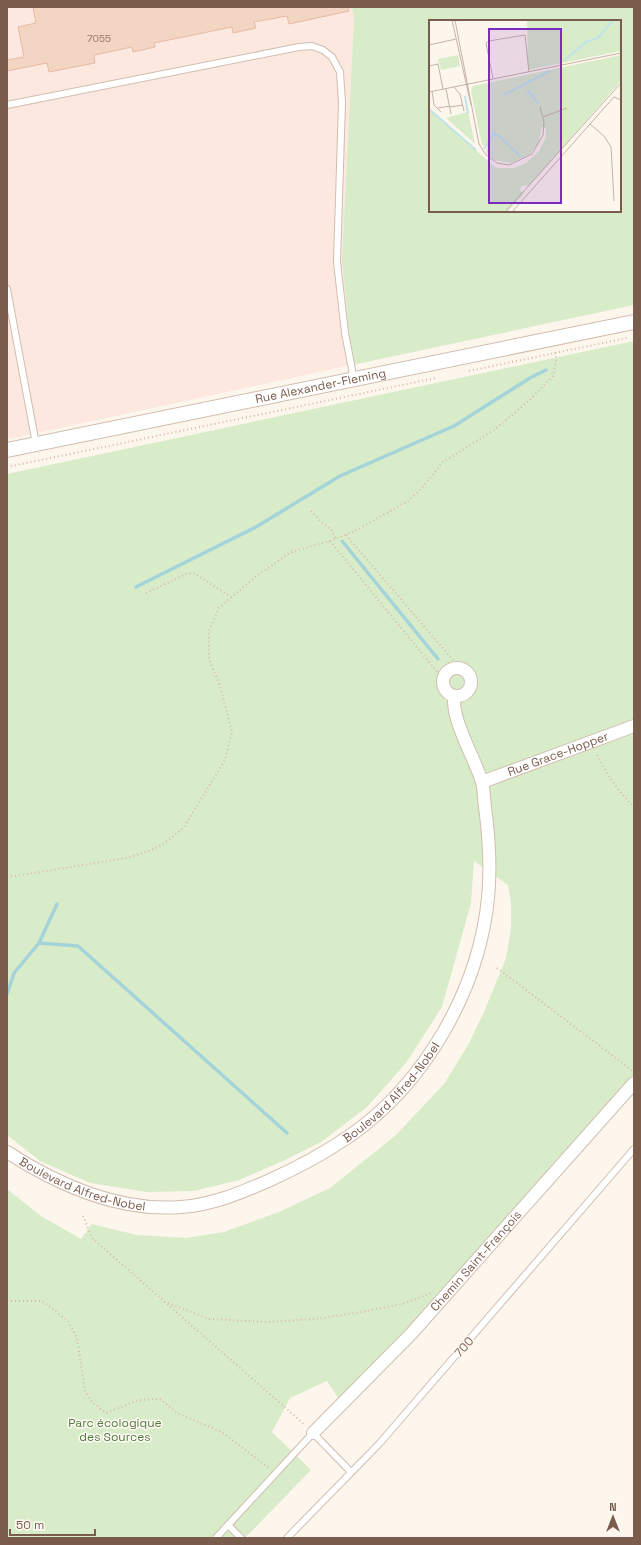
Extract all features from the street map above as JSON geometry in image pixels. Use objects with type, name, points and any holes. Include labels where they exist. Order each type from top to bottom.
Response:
[{"type":"street","name":"Rue Alexander-Fleming","points":[[7,450],[354,380],[554,346],[634,322]]},
{"type":"street","name":"Boulevard Alfred-Nobel","points":[[7,1152],[27,1165],[68,1186],[122,1203],[152,1207],[182,1207],[216,1202],[251,1188],[313,1159],[352,1134],[382,1109],[407,1085],[439,1039],[457,1005],[476,961],[482,937],[488,898],[490,861],[488,826],[482,782],[455,710],[454,696]]},
{"type":"street","name":"Rue Grace-Hopper","points":[[482,782],[634,726]]},
{"type":"street","name":"Chemin Saint-François","points":[[313,1432],[411,1334],[634,1084]]},
{"type":"lane","points":[[7,105],[299,47],[312,46],[323,50],[332,57],[340,72],[342,103],[337,262],[345,333],[354,380]]},
{"type":"lane","points":[[7,289],[36,444]]},
{"type":"lane","name":"700","points":[[287,1538],[384,1439],[634,1149]]},
{"type":"lane","points":[[216,1538],[313,1432],[351,1472]]},
{"type":"lane","points":[[228,1525],[241,1538]]},
{"type":"path","points":[[469,371],[554,346],[634,336]]},
{"type":"path","points":[[7,876],[127,858],[154,849],[169,840],[184,827],[225,760],[232,732],[220,686],[209,659],[209,631],[219,608],[255,577],[291,552],[346,535],[408,501],[420,490],[443,462],[494,430],[531,399],[553,376],[556,360],[554,346]]},
{"type":"path","name":"Rue Alexander-Fleming","points":[[7,467],[436,378]]},
{"type":"path","points":[[311,511],[322,523],[331,529],[336,539]]},
{"type":"path","points":[[346,535],[453,660]]},
{"type":"path","points":[[330,541],[438,673]]},
{"type":"path","points":[[146,593],[188,573],[194,573],[231,598]]},
{"type":"path","points":[[597,755],[606,772],[621,794],[634,807]]},
{"type":"path","points":[[496,968],[634,1072]]},
{"type":"path","points":[[82,1216],[92,1238],[313,1432]]},
{"type":"path","points":[[165,1302],[209,1319],[268,1322],[315,1319],[362,1312],[406,1303],[435,1292]]},
{"type":"path","points":[[7,1301],[42,1301],[68,1321],[77,1338],[86,1391],[92,1402],[106,1413],[138,1400],[160,1399],[177,1413],[222,1432],[275,1473]]},
{"type":"shaded area","points":[[7,7],[352,7],[354,18],[342,258],[352,365],[9,439],[7,427]]},
{"type":"green space","points":[[352,7],[634,7],[634,305],[352,365],[342,258],[354,18]]},
{"type":"green space","name":"Parc écologique des Sources","points":[[634,341],[634,1076],[344,1407],[327,1381],[290,1398],[272,1432],[311,1470],[245,1538],[7,1538],[7,1189],[41,1216],[81,1239],[92,1224],[137,1235],[186,1238],[224,1232],[279,1212],[330,1188],[396,1135],[444,1084],[468,1045],[484,1012],[506,958],[511,928],[511,903],[508,885],[474,861],[471,903],[442,1007],[406,1063],[367,1107],[321,1142],[283,1161],[239,1180],[194,1191],[147,1192],[90,1183],[40,1161],[7,1135],[7,474]]},
{"type":"building","points":[[33,7],[348,7],[349,11],[289,24],[287,16],[254,22],[256,28],[233,33],[232,27],[154,43],[155,47],[133,52],[132,47],[94,55],[95,63],[49,72],[47,63],[7,71],[7,60],[24,57],[18,27],[36,23]]},
{"type":"waterway","points":[[136,587],[256,527],[340,476],[454,426],[530,378],[546,370]]},
{"type":"waterway","points":[[342,541],[438,659]]},
{"type":"waterway","points":[[7,994],[14,973],[39,943],[57,904]]},
{"type":"waterway","points":[[39,943],[78,946],[287,1133]]}]
